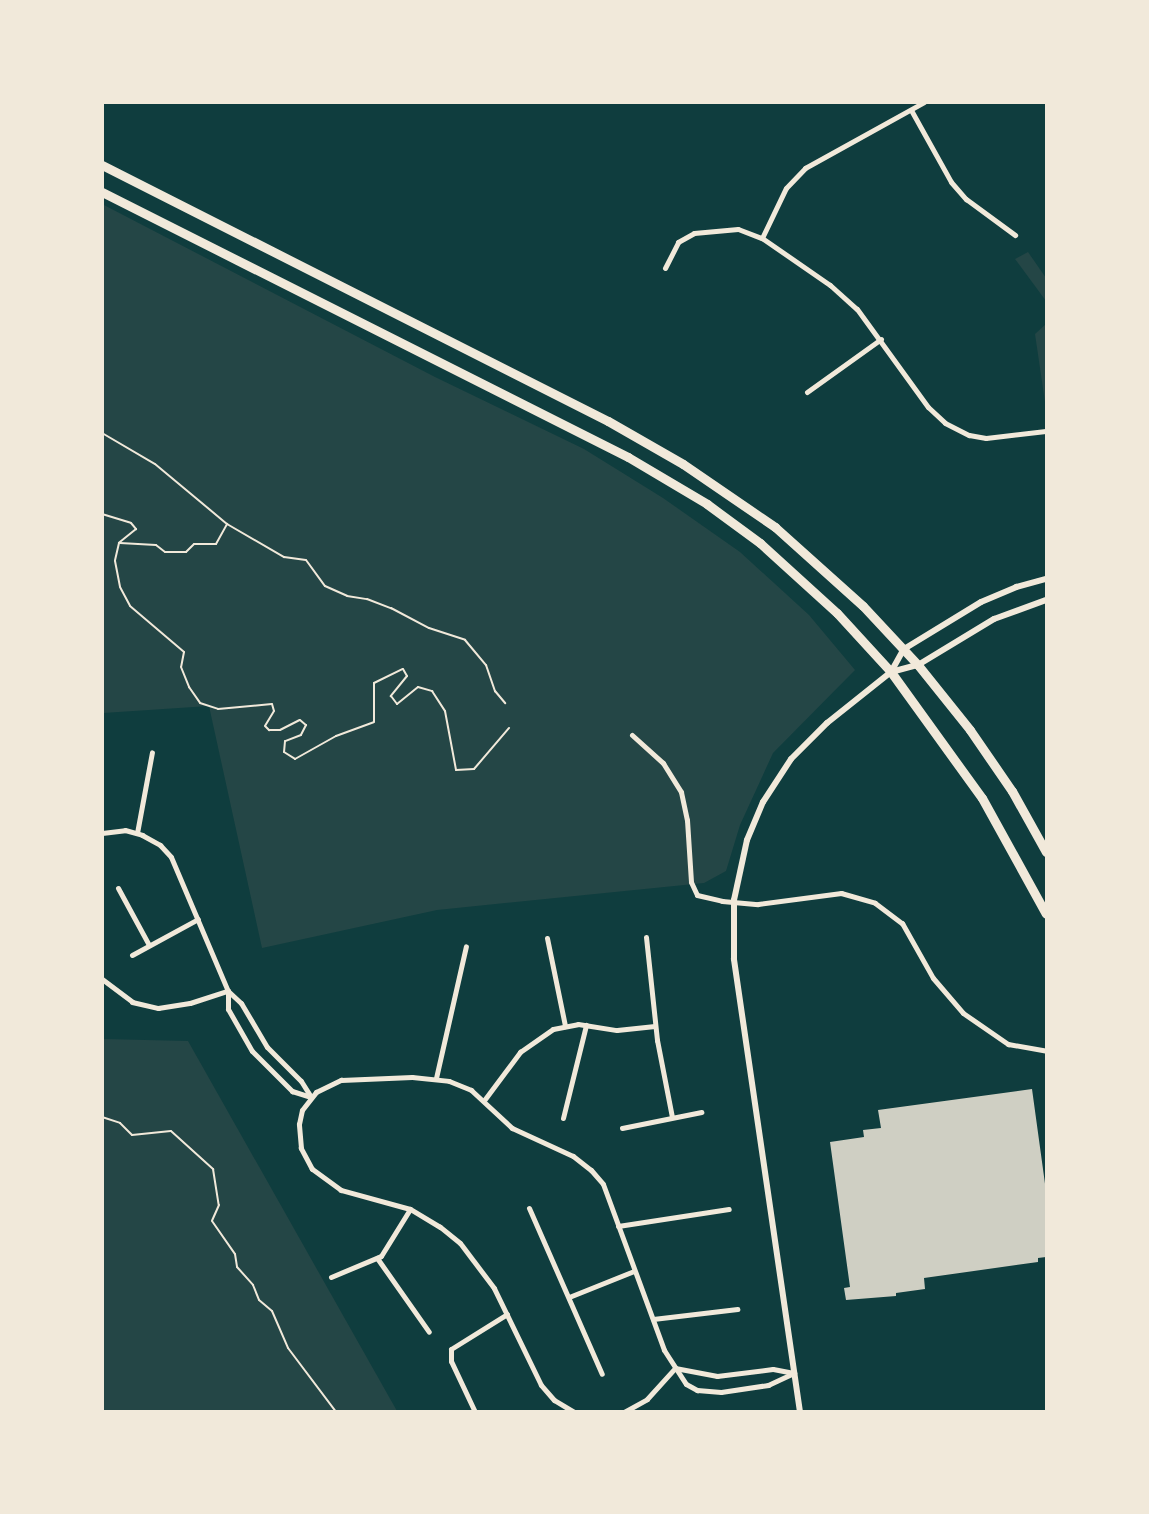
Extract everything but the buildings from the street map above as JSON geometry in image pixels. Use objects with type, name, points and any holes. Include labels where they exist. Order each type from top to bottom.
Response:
[{"type":"highway","points":[[102,165],[574,404],[683,464],[803,550],[918,664],[981,745],[1012,791],[1046,852]]},
{"type":"highway","points":[[102,192],[591,438],[707,504],[760,543],[814,591],[891,672],[982,798],[1046,914]]},
{"type":"street","points":[[762,238],[772,212],[796,175],[826,154],[924,102]]},
{"type":"street","points":[[910,110],[950,182],[966,199],[1014,235]]},
{"type":"street","points":[[665,268],[678,242],[694,233],[738,229],[762,238],[830,285],[857,308],[882,339],[928,407],[956,430],[986,438],[1046,431]]},
{"type":"street","points":[[807,392],[882,339]]},
{"type":"street","points":[[800,1412],[734,960],[734,900],[753,823],[782,772],[827,723],[891,672],[904,649],[981,602],[1016,587],[1046,579]]},
{"type":"street","points":[[891,672],[918,664],[994,619],[1046,600]]},
{"type":"street","points":[[632,735],[664,762],[681,792],[695,892],[710,900],[777,903],[841,893],[875,903],[902,923],[933,978],[963,1012],[1008,1044],[1046,1051]]},
{"type":"street","points":[[137,833],[152,752]]},
{"type":"street","points":[[102,832],[137,833],[155,841],[170,857],[228,990],[241,1003],[267,1047],[301,1081],[311,1097]]},
{"type":"street","points":[[118,888],[149,945]]},
{"type":"street","points":[[132,955],[198,919]]},
{"type":"street","points":[[646,937],[655,1026],[672,1117]]},
{"type":"street","points":[[547,938],[565,1026]]},
{"type":"street","points":[[436,1078],[466,946]]},
{"type":"street","points":[[102,979],[132,1002],[158,1008],[190,1003],[228,990]]},
{"type":"street","points":[[228,990],[228,1009],[252,1051],[292,1091],[311,1097]]},
{"type":"street","points":[[484,1099],[526,1046],[542,1035],[565,1026],[586,1025],[617,1030],[655,1026]]},
{"type":"street","points":[[563,1118],[586,1025]]},
{"type":"street","points":[[574,1412],[554,1400],[541,1385],[507,1314],[485,1275],[460,1243],[440,1226],[410,1209],[341,1190],[312,1169],[301,1148],[298,1132],[300,1116],[311,1097],[323,1087],[341,1080],[436,1078],[460,1084],[484,1099],[512,1128],[573,1156],[592,1170],[608,1192],[618,1226],[664,1350],[686,1384],[714,1392],[768,1385],[794,1373]]},
{"type":"street","points":[[622,1128],[701,1112]]},
{"type":"street","points":[[529,1208],[602,1374]]},
{"type":"street","points":[[618,1226],[729,1208]]},
{"type":"street","points":[[331,1277],[377,1258],[386,1250],[410,1209]]},
{"type":"street","points":[[377,1258],[429,1332]]},
{"type":"street","points":[[569,1297],[634,1271]]},
{"type":"street","points":[[653,1319],[737,1309]]},
{"type":"street","points":[[475,1412],[451,1361],[451,1349],[507,1314]]},
{"type":"street","points":[[675,1368],[717,1376],[773,1369],[794,1373]]},
{"type":"street","points":[[628,1411],[652,1394],[675,1368]]},
{"type":"path","points":[[102,433],[155,464],[227,524],[284,557],[306,560],[325,586],[347,596],[367,599],[391,608],[429,628],[465,640],[486,665],[495,691],[505,703]]},
{"type":"path","points":[[102,514],[131,523],[136,529],[119,543],[115,561],[120,587],[130,606],[184,652],[181,667],[189,687],[200,703],[218,709],[272,704],[274,711],[265,726],[269,730],[280,730],[300,720],[306,725],[301,735],[285,741],[284,752],[295,759],[336,736],[374,722],[374,683],[403,669],[407,676],[391,696],[397,704],[418,687],[432,691],[445,711],[456,770],[474,769],[509,728]]},
{"type":"path","points":[[119,543],[156,545],[166,552],[186,552],[194,544],[216,544],[227,524]]},
{"type":"path","points":[[102,1117],[120,1123],[132,1134],[171,1131],[213,1169],[219,1205],[212,1221],[235,1254],[237,1267],[253,1285],[259,1300],[272,1311],[288,1348],[336,1412]]},
{"type":"shaded area","points":[[102,204],[435,377],[584,449],[663,498],[740,552],[809,615],[855,670],[773,753],[740,825],[726,871],[704,883],[437,910],[262,948],[209,706],[103,713]]},
{"type":"shaded area","points":[[1028,252],[1046,278],[1046,301],[1015,259]]},
{"type":"shaded area","points":[[1046,324],[1046,409],[1035,334]]},
{"type":"shaded area","points":[[103,1039],[188,1041],[397,1411],[103,1412]]}]
